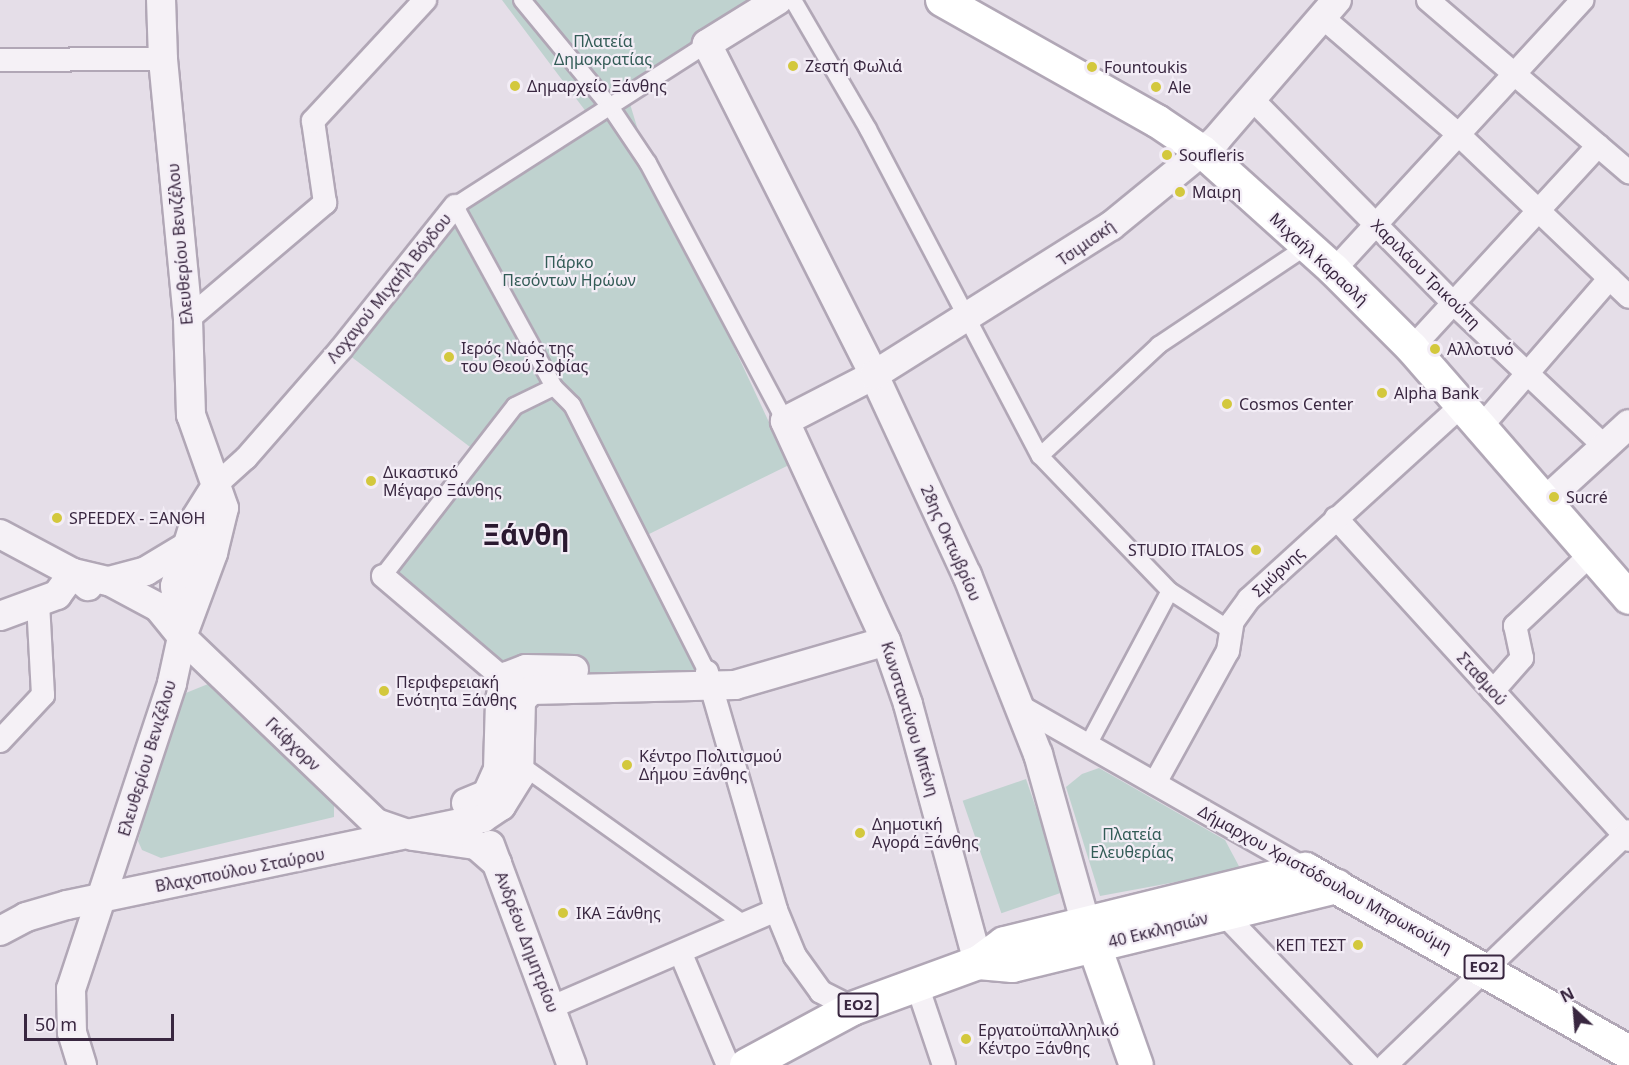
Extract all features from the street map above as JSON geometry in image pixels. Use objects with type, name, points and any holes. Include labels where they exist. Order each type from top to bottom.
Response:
[{"type":"main road","name":"Μιχαήλ Καραολή","points":[[942,0],[1157,121],[1203,152],[1334,270],[1412,348],[1590,555],[1626,587]]},
{"type":"main road","name":"40 Εκκλησιών","points":[[1089,934],[1305,869]]},
{"type":"main road","name":"Δήμαρχου Χριστόδουλου Μπρωκούμη","points":[[1305,869],[1486,968],[1629,1052]]},
{"type":"main road","name":"40 Εκκλησιών","points":[[746,1065],[852,1008],[916,982],[978,962],[1004,943],[1089,934],[1224,914],[1337,886]]},
{"type":"main road","name":"28ης Οκτωβρίου","points":[[1089,934],[1136,1065]]},
{"type":"street","name":"Ελευθερίου Βενιζέλου","points":[[161,0],[162,59],[188,319],[193,431],[217,484]]},
{"type":"street","points":[[188,319],[325,203],[313,121],[425,0]]},
{"type":"street","points":[[522,0],[609,105],[648,163],[785,421]]},
{"type":"street","points":[[707,44],[778,0]]},
{"type":"street","points":[[793,0],[970,317],[1040,456],[1170,591],[1230,630]]},
{"type":"street","points":[[1428,0],[1515,71],[1629,172]]},
{"type":"street","points":[[1334,270],[1582,0]]},
{"type":"street","points":[[1330,8],[1629,297]]},
{"type":"street","name":"Τσιμισκή","points":[[785,421],[874,375],[1087,245],[1203,152],[1330,8]]},
{"type":"street","name":"Λοχαγού Μιχαήλ Βόγδου","points":[[182,637],[174,586],[196,518],[217,484],[246,458],[341,349],[455,206],[707,44]]},
{"type":"street","name":"28ης Οκτωβρίου","points":[[707,44],[874,375],[968,575],[1021,707],[1055,807],[1089,934]]},
{"type":"street","points":[[0,60],[162,59]]},
{"type":"street","name":"Χαριλάου Τρικούπη","points":[[1251,98],[1454,304],[1604,446]]},
{"type":"street","points":[[1412,348],[1598,146]]},
{"type":"street","points":[[455,206],[554,387],[572,405],[710,680],[776,910],[810,982],[821,993],[852,1008]]},
{"type":"street","points":[[1040,456],[1159,345],[1307,246]]},
{"type":"street","name":"Σμύρνης","points":[[1155,783],[1228,651],[1230,630],[1249,599],[1336,518],[1528,375],[1610,278]]},
{"type":"street","points":[[482,809],[507,798],[521,765],[514,687],[383,576],[515,406],[554,387]]},
{"type":"street","name":"Κωνσταντίνου Μπένη","points":[[785,421],[883,633],[908,704],[978,962]]},
{"type":"street","points":[[1544,502],[1629,424]]},
{"type":"street","points":[[182,637],[213,553],[224,508],[217,484]]},
{"type":"street","name":"Σταθμού","points":[[1336,518],[1493,692],[1628,835]]},
{"type":"street","points":[[0,534],[73,573],[100,595],[182,637]]},
{"type":"street","points":[[109,581],[146,572],[186,547]]},
{"type":"street","points":[[1493,692],[1522,658],[1515,626],[1590,555]]},
{"type":"street","points":[[73,573],[109,581],[158,607],[182,637]]},
{"type":"street","points":[[0,616],[38,604],[63,589],[73,573]]},
{"type":"street","points":[[1088,745],[1170,591]]},
{"type":"street","points":[[0,741],[43,694],[38,604]]},
{"type":"street","points":[[482,809],[498,769],[514,687],[526,669],[710,680],[744,666],[883,633]]},
{"type":"street","name":"Ελευθερίου Βενιζέλου","points":[[81,1065],[72,1033],[71,989],[107,888],[172,683],[182,637]]},
{"type":"street","name":"Γκίφχορν","points":[[182,637],[376,823],[413,836]]},
{"type":"street","name":"Δήμαρχου Χριστόδουλου Μπρωκούμη","points":[[1021,707],[1305,869]]},
{"type":"street","points":[[521,765],[745,926]]},
{"type":"street","name":"Βλαχοπούλου Σταύρου","points":[[0,931],[45,910],[107,888],[376,823],[482,809]]},
{"type":"street","name":"Βλαχοπούλου Σταύρου","points":[[0,910],[61,886],[107,888],[413,836],[482,809]]},
{"type":"street","name":"Ανδρέου Δημητρίου","points":[[482,809],[497,863],[572,1065]]},
{"type":"street","points":[[1386,1065],[1628,835]]},
{"type":"street","points":[[413,836],[476,844],[497,863]]},
{"type":"street","points":[[552,1007],[681,954],[776,910]]},
{"type":"street","points":[[1224,914],[1369,1065]]},
{"type":"street","points":[[681,954],[728,1065]]},
{"type":"street","points":[[916,982],[944,1065]]},
{"type":"green space","points":[[502,0],[778,0],[627,94],[648,163],[789,465],[641,538],[707,672],[508,674],[383,576],[478,453],[341,349],[455,206],[590,117]]},
{"type":"green space","points":[[208,684],[334,803],[334,817],[161,858],[142,850],[138,841],[176,697]]},
{"type":"green space","name":"Πλατεία Ελευθερίας","points":[[1099,768],[1225,840],[1241,870],[1100,896],[1066,787],[1082,774]]},
{"type":"green space","points":[[1026,779],[1065,892],[1001,913],[963,801]]},
{"type":"place","name":"Ζεστή Φωλιά","points":[[793,66]]},
{"type":"place","name":"Fountoukis","points":[[1092,67]]},
{"type":"place","name":"Δημαρχείο Ξάνθης","points":[[515,86]]},
{"type":"place","name":"Ale","points":[[1156,87]]},
{"type":"place","name":"Soufleris","points":[[1167,155]]},
{"type":"place","name":"Μαιρη","points":[[1180,192]]},
{"type":"place","name":"Αλλοτινό","points":[[1435,349]]},
{"type":"place","name":"Ιερός Ναός της του Θεού Σοφίας","points":[[449,357]]},
{"type":"place","name":"Alpha Bank","points":[[1382,393]]},
{"type":"place","name":"Cosmos Center","points":[[1227,404]]},
{"type":"place","name":"Δικαστικό Μέγαρο Ξάνθης","points":[[371,481]]},
{"type":"place","name":"Sucré","points":[[1554,497]]},
{"type":"place","name":"SPEEDEX - ΞΑΝΘΗ","points":[[57,518]]},
{"type":"place","name":"STUDIO ITALOS","points":[[1256,550]]},
{"type":"place","name":"Περιφερειακή Ενότητα Ξάνθης","points":[[384,691]]},
{"type":"place","name":"Κέντρο Πολιτισμού Δήμου Ξάνθης","points":[[627,765]]},
{"type":"place","name":"Δημοτική Αγορά Ξάνθης","points":[[860,833]]},
{"type":"place","name":"ΙΚΑ Ξάνθης","points":[[563,913]]},
{"type":"place","name":"ΚΕΠ ΤΕΣΤ","points":[[1358,945]]},
{"type":"place","name":"Εργατοϋπαλληλικό Κέντρο Ξάνθης","points":[[966,1039]]},
{"type":"district","name":"Ξάνθη","points":[[526,534]]},
{"type":"park label","name":"Πλατεία Δημοκρατίας","points":[[603,50]]},
{"type":"park label","name":"Πάρκο Πεσόντων Ηρώων","points":[[569,271]]}]
